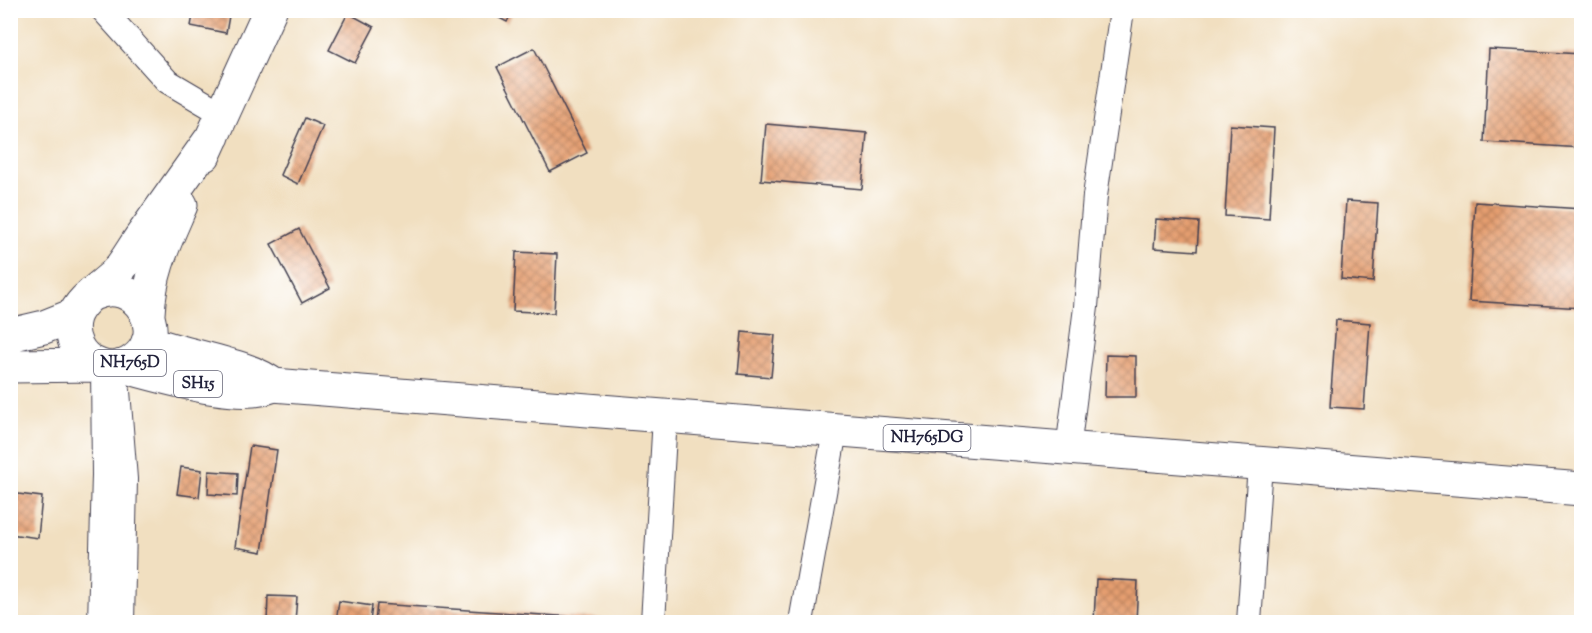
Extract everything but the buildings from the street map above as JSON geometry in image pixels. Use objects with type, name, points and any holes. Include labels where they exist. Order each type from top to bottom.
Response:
[{"type":"main road","points":[[148,328],[149,285],[159,256],[270,10]]},
{"type":"main road","points":[[83,305],[117,273],[218,125]]},
{"type":"main road","points":[[10,335],[44,327],[114,289],[128,293],[140,302],[148,328],[174,352],[255,373],[273,385]]},
{"type":"main road","name":"NH765D","points":[[83,305],[74,339],[79,350],[110,367]]},
{"type":"main road","name":"NH765D","points":[[10,366],[110,367],[134,361],[148,328]]},
{"type":"main road","name":"SH15","points":[[110,367],[246,392],[262,391],[273,385]]},
{"type":"main road","name":"NH765DG","points":[[273,385],[1581,489]]},
{"type":"street","points":[[103,10],[167,81],[218,125]]},
{"type":"street","points":[[1068,450],[1086,307],[1095,196],[1122,10]]},
{"type":"street","points":[[100,622],[110,367]]},
{"type":"street","points":[[110,367],[125,479],[122,622]]},
{"type":"street","points":[[653,622],[664,417]]},
{"type":"street","points":[[801,622],[835,431]]},
{"type":"street","points":[[1249,622],[1260,465]]}]
